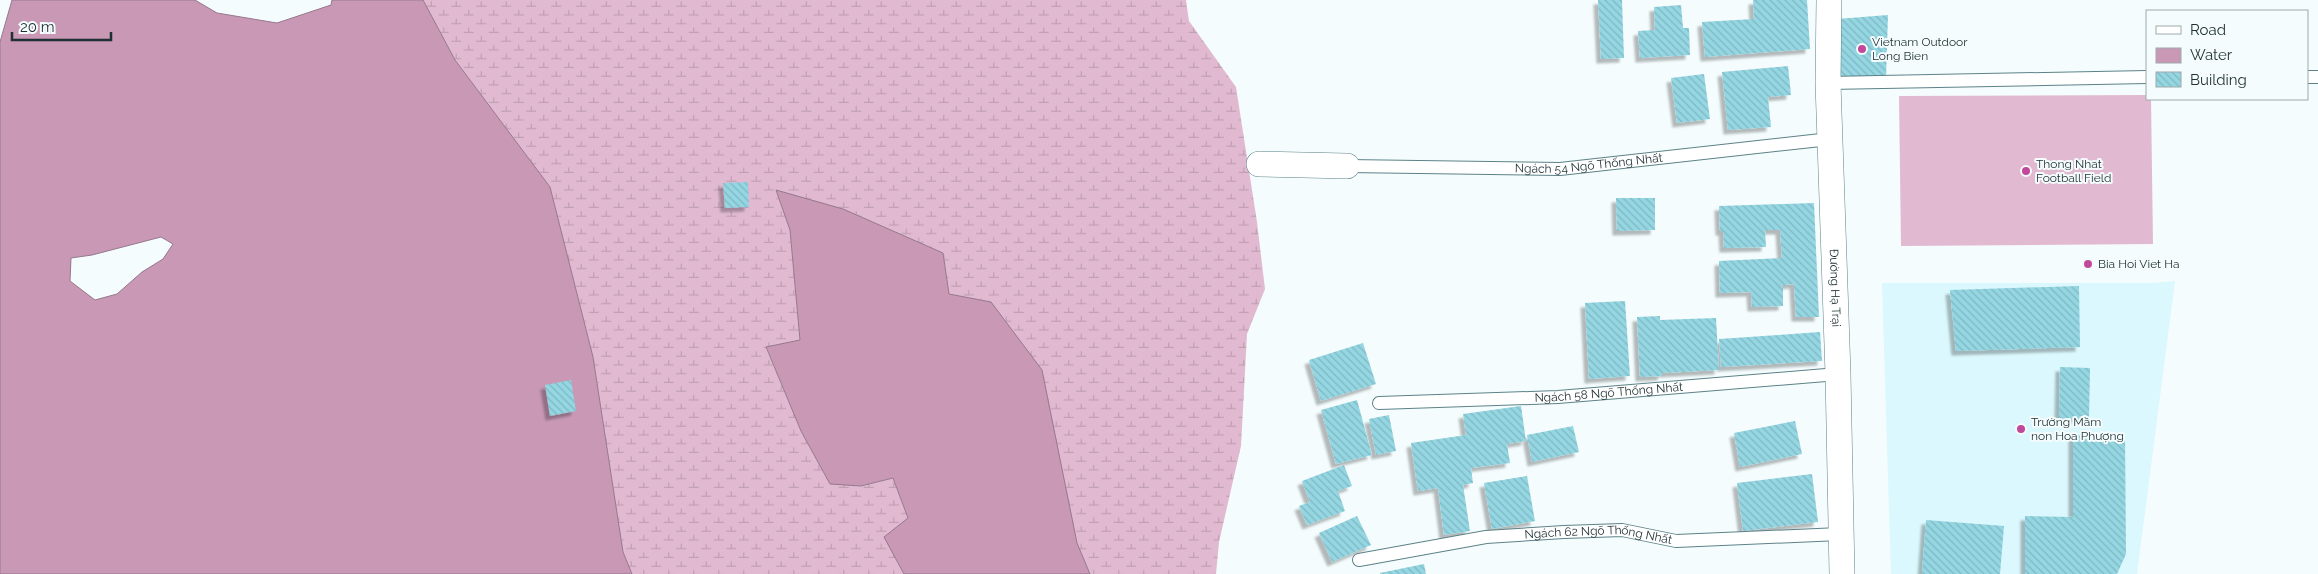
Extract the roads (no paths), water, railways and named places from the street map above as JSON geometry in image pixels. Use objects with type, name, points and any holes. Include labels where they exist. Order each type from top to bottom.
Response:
[{"type":"street","name":"Đường Hạ Trại","points":[[1829,0],[1828,83],[1838,374],[1842,574]]},
{"type":"street","points":[[1259,164],[1347,166]]},
{"type":"lane","points":[[1828,83],[2146,77]]},
{"type":"lane","name":"Ngách 54 Ngõ Thống Nhất","points":[[1347,166],[1560,169],[1830,139]]},
{"type":"lane","name":"Ngách 58 Ngõ Thống Nhất","points":[[1379,403],[1558,396],[1838,374]]},
{"type":"lane","name":"Ngách 62 Ngõ Thống Nhất","points":[[1359,560],[1486,537],[1554,533],[1622,530],[1676,541],[1840,534]]},
{"type":"water","points":[[12,0],[195,0],[217,13],[277,23],[331,5],[332,0],[423,0],[455,60],[550,187],[593,357],[623,552],[632,574],[0,574],[0,42]],"holes":[[[161,237],[173,244],[163,259],[142,272],[117,294],[95,300],[70,281],[71,258],[92,255]]]},
{"type":"water","points":[[776,190],[843,209],[943,253],[949,294],[991,302],[1042,370],[1077,543],[1090,574],[904,574],[884,537],[908,518],[893,478],[861,486],[830,484],[801,431],[766,347],[800,340],[790,230]]},
{"type":"place","name":"Vietnam Outdoor Long Bien","points":[[1862,49]]},
{"type":"place","name":"Thong Nhat Football Field","points":[[2026,171]]},
{"type":"place","name":"Bia Hoi Viet Ha","points":[[2088,264]]},
{"type":"place","name":"Trường Mầm non Hoa Phượng","points":[[2021,429]]}]
